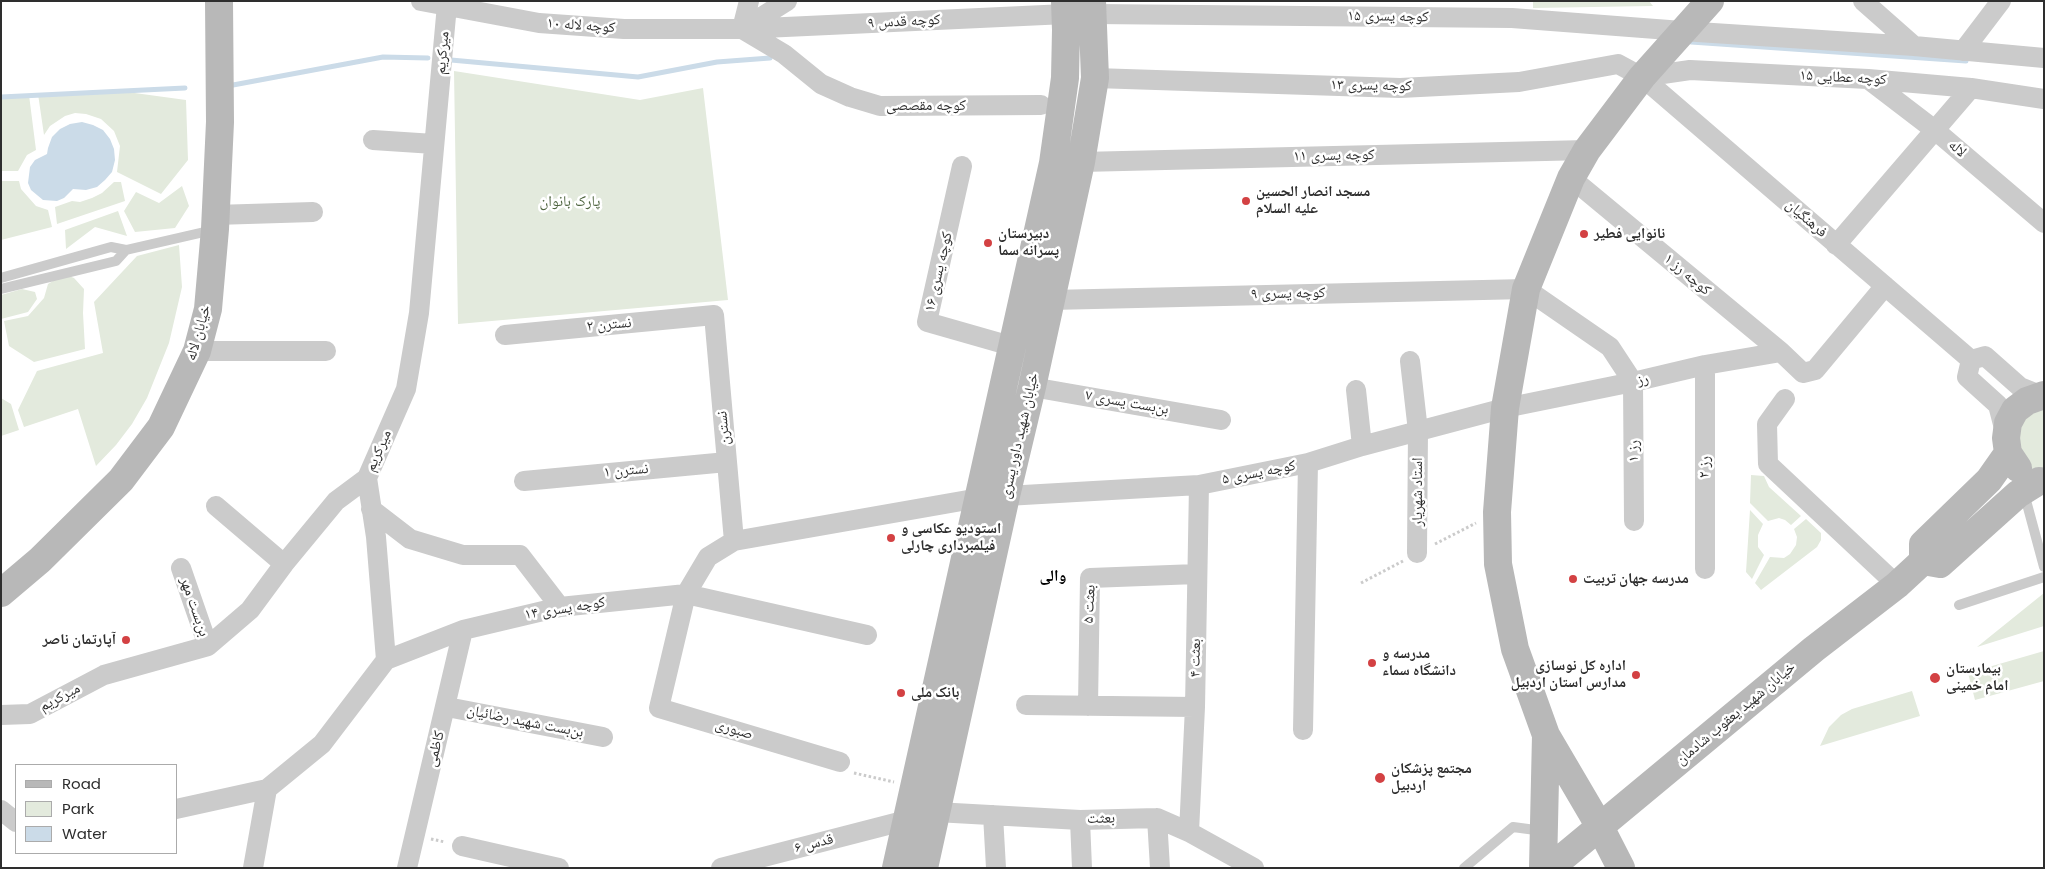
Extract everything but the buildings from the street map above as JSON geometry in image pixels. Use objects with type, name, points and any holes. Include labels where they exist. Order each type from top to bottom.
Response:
[{"type":"street","name":"خیابان لاله","points":[[1,593],[40,560],[121,480],[161,427],[197,351],[208,310],[215,222],[220,122],[219,1]]},
{"type":"street","name":"کوچه لاله ۱۰","points":[[421,1],[458,5],[548,24],[624,29],[742,29]]},
{"type":"street","points":[[742,29],[749,1]]},
{"type":"street","points":[[742,29],[787,1]]},
{"type":"street","points":[[1621,868],[1600,827],[1546,735],[1515,649],[1498,564],[1497,512],[1505,408],[1526,289],[1571,178],[1587,150],[1642,77],[1710,1]]},
{"type":"street","points":[[1863,1],[1914,46]]},
{"type":"street","points":[[1963,51],[2001,1]]},
{"type":"street","name":"میرکریم","points":[[1,715],[30,714],[104,675],[208,646],[250,610],[284,564],[336,501],[367,478],[406,389],[419,313],[434,144],[458,5]]},
{"type":"street","points":[[1065,8],[1093,7]]},
{"type":"street","name":"کوچه یسری ۱۵","points":[[1093,7],[1513,10],[1682,31]]},
{"type":"street","name":"خیابان شهید داور یسری","points":[[924,868],[1080,162],[1096,78],[1093,7]]},
{"type":"street","name":"کوچه قدس ۹","points":[[742,29],[1065,8]]},
{"type":"street","name":"خیابان شهید داور یسری","points":[[896,868],[1054,154],[1065,78],[1065,8]]},
{"type":"street","name":"کوچه مقصصی","points":[[742,29],[784,54],[821,84],[850,97],[880,106],[1041,105]]},
{"type":"street","points":[[1682,31],[1914,46],[2044,58]]},
{"type":"street","name":"کوچه یسری ۱۳","points":[[1096,78],[1400,88],[1519,82],[1618,64],[1642,77]]},
{"type":"street","name":"کوچه عطایی ۱۵","points":[[1642,77],[1690,70],[1868,79],[1971,88],[2044,99]]},
{"type":"street","name":"فرهنگیان","points":[[1642,77],[1971,360]]},
{"type":"street","name":"لاله","points":[[1868,79],[1936,130],[2044,223]]},
{"type":"street","points":[[1836,244],[1971,88]]},
{"type":"street","points":[[373,140],[434,144]]},
{"type":"street","name":"کوچه یسری ۱۱","points":[[1080,162],[1587,150]]},
{"type":"street","name":"کوچه یسری ۱۶","points":[[962,166],[928,322],[1011,346]]},
{"type":"street","name":"کوچه رز ۱","points":[[1571,178],[1781,352],[1803,373],[1815,370],[1885,286]]},
{"type":"street","points":[[215,222],[313,212]]},
{"type":"street","points":[[1526,289],[1610,347],[1633,382]]},
{"type":"street","name":"کوچه یسری ۹","points":[[1051,300],[1526,289]]},
{"type":"street","name":"نسترن ۲","points":[[505,335],[714,315]]},
{"type":"street","name":"نسترن","points":[[714,315],[734,541]]},
{"type":"street","points":[[197,351],[326,352]]},
{"type":"street","name":"رز","points":[[1505,408],[1705,365],[1781,352]]},
{"type":"street","points":[[2042,395],[2020,387],[1985,356],[1971,360],[1967,377],[1998,405],[2007,445],[2015,465],[2034,485],[1940,564],[1923,562],[1923,544],[1989,480],[2007,445],[2008,423],[2015,410],[2027,400],[2042,395]]},
{"type":"street","name":"استاد شهریار","points":[[1410,361],[1418,432],[1418,554]]},
{"type":"street","name":"رز ۲","points":[[1705,365],[1705,569]]},
{"type":"street","name":"رز ۱","points":[[1633,382],[1634,521]]},
{"type":"street","name":"بن‌بست یسری ۷","points":[[1032,386],[1221,420]]},
{"type":"street","points":[[1356,390],[1362,446]]},
{"type":"street","points":[[1785,399],[1767,424],[1768,464],[1896,585]]},
{"type":"street","name":"کوچه یسری ۵","points":[[1006,496],[1199,484],[1308,464],[1362,446],[1505,408]]},
{"type":"street","name":"نسترن ۱","points":[[524,481],[727,462]]},
{"type":"street","points":[[1303,730],[1308,464]]},
{"type":"street","points":[[178,810],[267,789],[322,744],[386,660],[376,537],[367,478]]},
{"type":"street","name":"بعثت ۴","points":[[1188,832],[1194,707],[1199,484]]},
{"type":"street","points":[[686,594],[708,558],[734,541],[979,498],[1006,496]]},
{"type":"street","points":[[216,506],[284,564]]},
{"type":"street","points":[[371,509],[410,539],[464,555],[520,555],[560,607]]},
{"type":"street","name":"خیابان شهید یعقوب شادمان","points":[[1550,868],[1814,649],[1923,562]]},
{"type":"street","name":"بن‌بست مهر","points":[[181,568],[208,646]]},
{"type":"street","name":"بعثت ۵","points":[[1088,706],[1090,578],[1197,574]]},
{"type":"street","name":"کوچه یسری ۱۴","points":[[386,660],[463,630],[560,607],[686,594],[867,635]]},
{"type":"street","name":"صبوری","points":[[686,594],[659,708],[840,762]]},
{"type":"street","name":"کاظمی","points":[[407,868],[447,707],[463,630]]},
{"type":"street","points":[[1026,705],[1194,707]]},
{"type":"street","name":"بن‌بست شهید رضائیان","points":[[447,707],[603,737]]},
{"type":"street","points":[[1543,868],[1546,735]]},
{"type":"street","points":[[253,868],[267,789]]},
{"type":"street","points":[[1,810],[15,821]]},
{"type":"street","name":"بعثت","points":[[936,812],[1080,820],[1157,818],[1188,832],[1254,868]]},
{"type":"street","points":[[994,815],[996,868]]},
{"type":"street","points":[[1157,818],[1160,868]]},
{"type":"street","name":"قدس ۶","points":[[720,868],[907,820]]},
{"type":"street","points":[[1080,820],[1082,868]]},
{"type":"street","points":[[462,846],[559,868]]},
{"type":"lane","points":[[1,278],[111,248],[126,250],[215,222]]},
{"type":"lane","points":[[1,289],[116,261],[126,250]]},
{"type":"lane","points":[[77,257],[80,269]]},
{"type":"lane","points":[[2034,485],[2027,504],[2044,566]]},
{"type":"lane","points":[[1958,605],[2044,577]]},
{"type":"lane","points":[[1464,868],[1514,827],[1544,831]]},
{"type":"path","points":[[840,762],[838,769],[914,787]]},
{"type":"path","points":[[414,834],[462,846]]},
{"type":"green space","points":[[1533,1],[1649,1],[1653,6],[1533,8]]},
{"type":"green space","name":"پارک بانوان","points":[[454,71],[640,100],[703,88],[728,300],[458,324]]},
{"type":"green space","points":[[120,91],[186,100],[188,160],[161,194],[117,172],[120,146],[114,131],[101,119],[75,113],[65,116],[50,126],[44,135],[38,94]]},
{"type":"green space","points":[[29,95],[36,150],[27,155],[18,171],[1,171],[1,99]]},
{"type":"green space","points":[[1,181],[19,181],[21,189],[36,206],[48,210],[52,227],[1,240]]},
{"type":"green space","points":[[114,182],[121,182],[125,201],[57,224],[55,207],[72,201],[80,202],[92,198],[102,193]]},
{"type":"green space","points":[[182,186],[189,206],[175,228],[135,232],[124,211],[136,192],[159,203]]},
{"type":"green space","points":[[118,211],[127,236],[95,227],[66,249],[65,230]]},
{"type":"green space","points":[[179,245],[182,287],[169,343],[147,398],[132,424],[116,445],[96,466],[78,409],[24,427],[18,410],[37,371],[103,353],[94,302],[137,256]]},
{"type":"green space","points":[[64,274],[74,278],[84,289],[85,349],[34,362],[9,346],[4,321],[28,316],[44,298],[48,284]]},
{"type":"green space","points":[[22,289],[35,292],[37,299],[28,312],[1,319],[1,295]]},
{"type":"green space","points":[[1,398],[11,404],[19,430],[1,436]]},
{"type":"green space","points":[[2044,402],[2044,475],[2025,466],[2013,431],[2018,419]]},
{"type":"green space","points":[[1751,475],[1764,476],[1769,487],[1801,516],[1791,525],[1779,518],[1768,521],[1750,503]]},
{"type":"green space","points":[[1750,510],[1763,524],[1758,535],[1758,547],[1764,555],[1752,579],[1746,572]]},
{"type":"green space","points":[[1806,519],[1821,533],[1821,540],[1817,547],[1761,590],[1755,583],[1770,557],[1784,558],[1790,554],[1796,545],[1797,537],[1794,529]]},
{"type":"green space","points":[[2044,593],[2044,626],[1977,647]]},
{"type":"green space","points":[[2044,651],[2044,681],[1975,700],[1968,673]]},
{"type":"green space","points":[[1912,691],[1920,716],[1820,746],[1829,727],[1841,715],[1852,709]]},
{"type":"water","points":[[82,122],[103,130],[110,139],[114,149],[115,160],[112,172],[97,187],[86,190],[73,189],[64,198],[57,201],[43,200],[31,190],[28,183],[30,167],[35,160],[47,154],[52,137],[60,129],[70,124]]},
{"type":"waterway","points":[[1691,42],[1966,61]]},
{"type":"waterway","points":[[233,85],[383,57],[428,58]]},
{"type":"waterway","points":[[451,60],[638,77],[717,62],[770,58]]},
{"type":"waterway","points":[[1,97],[185,88]]},
{"type":"place","name":"مسجد انصار الحسین علیه السلام","points":[[1246,201]]},
{"type":"place","name":"نانوایی فطیر","points":[[1584,234]]},
{"type":"place","name":"دبیرستان پسرانه سما","points":[[988,243]]},
{"type":"place","name":"استودیو عکاسی و فیلمبرداری چارلی","points":[[891,538]]},
{"type":"place","name":"مدرسه جهان تربیت","points":[[1573,579]]},
{"type":"place","name":"آپارتمان ناصر","points":[[126,640]]},
{"type":"place","name":"مدرسه و دانشگاه سماء","points":[[1372,663]]},
{"type":"place","name":"اداره کل نوسازی مدارس استان اردبیل","points":[[1636,675]]},
{"type":"place","name":"بیمارستان امام خمینی","points":[[1935,678]]},
{"type":"place","name":"بانک ملی","points":[[901,693]]},
{"type":"place","name":"مجتمع پزشکان اردبیل","points":[[1380,778]]},
{"type":"district","name":"والی","points":[[1053,577]]}]
